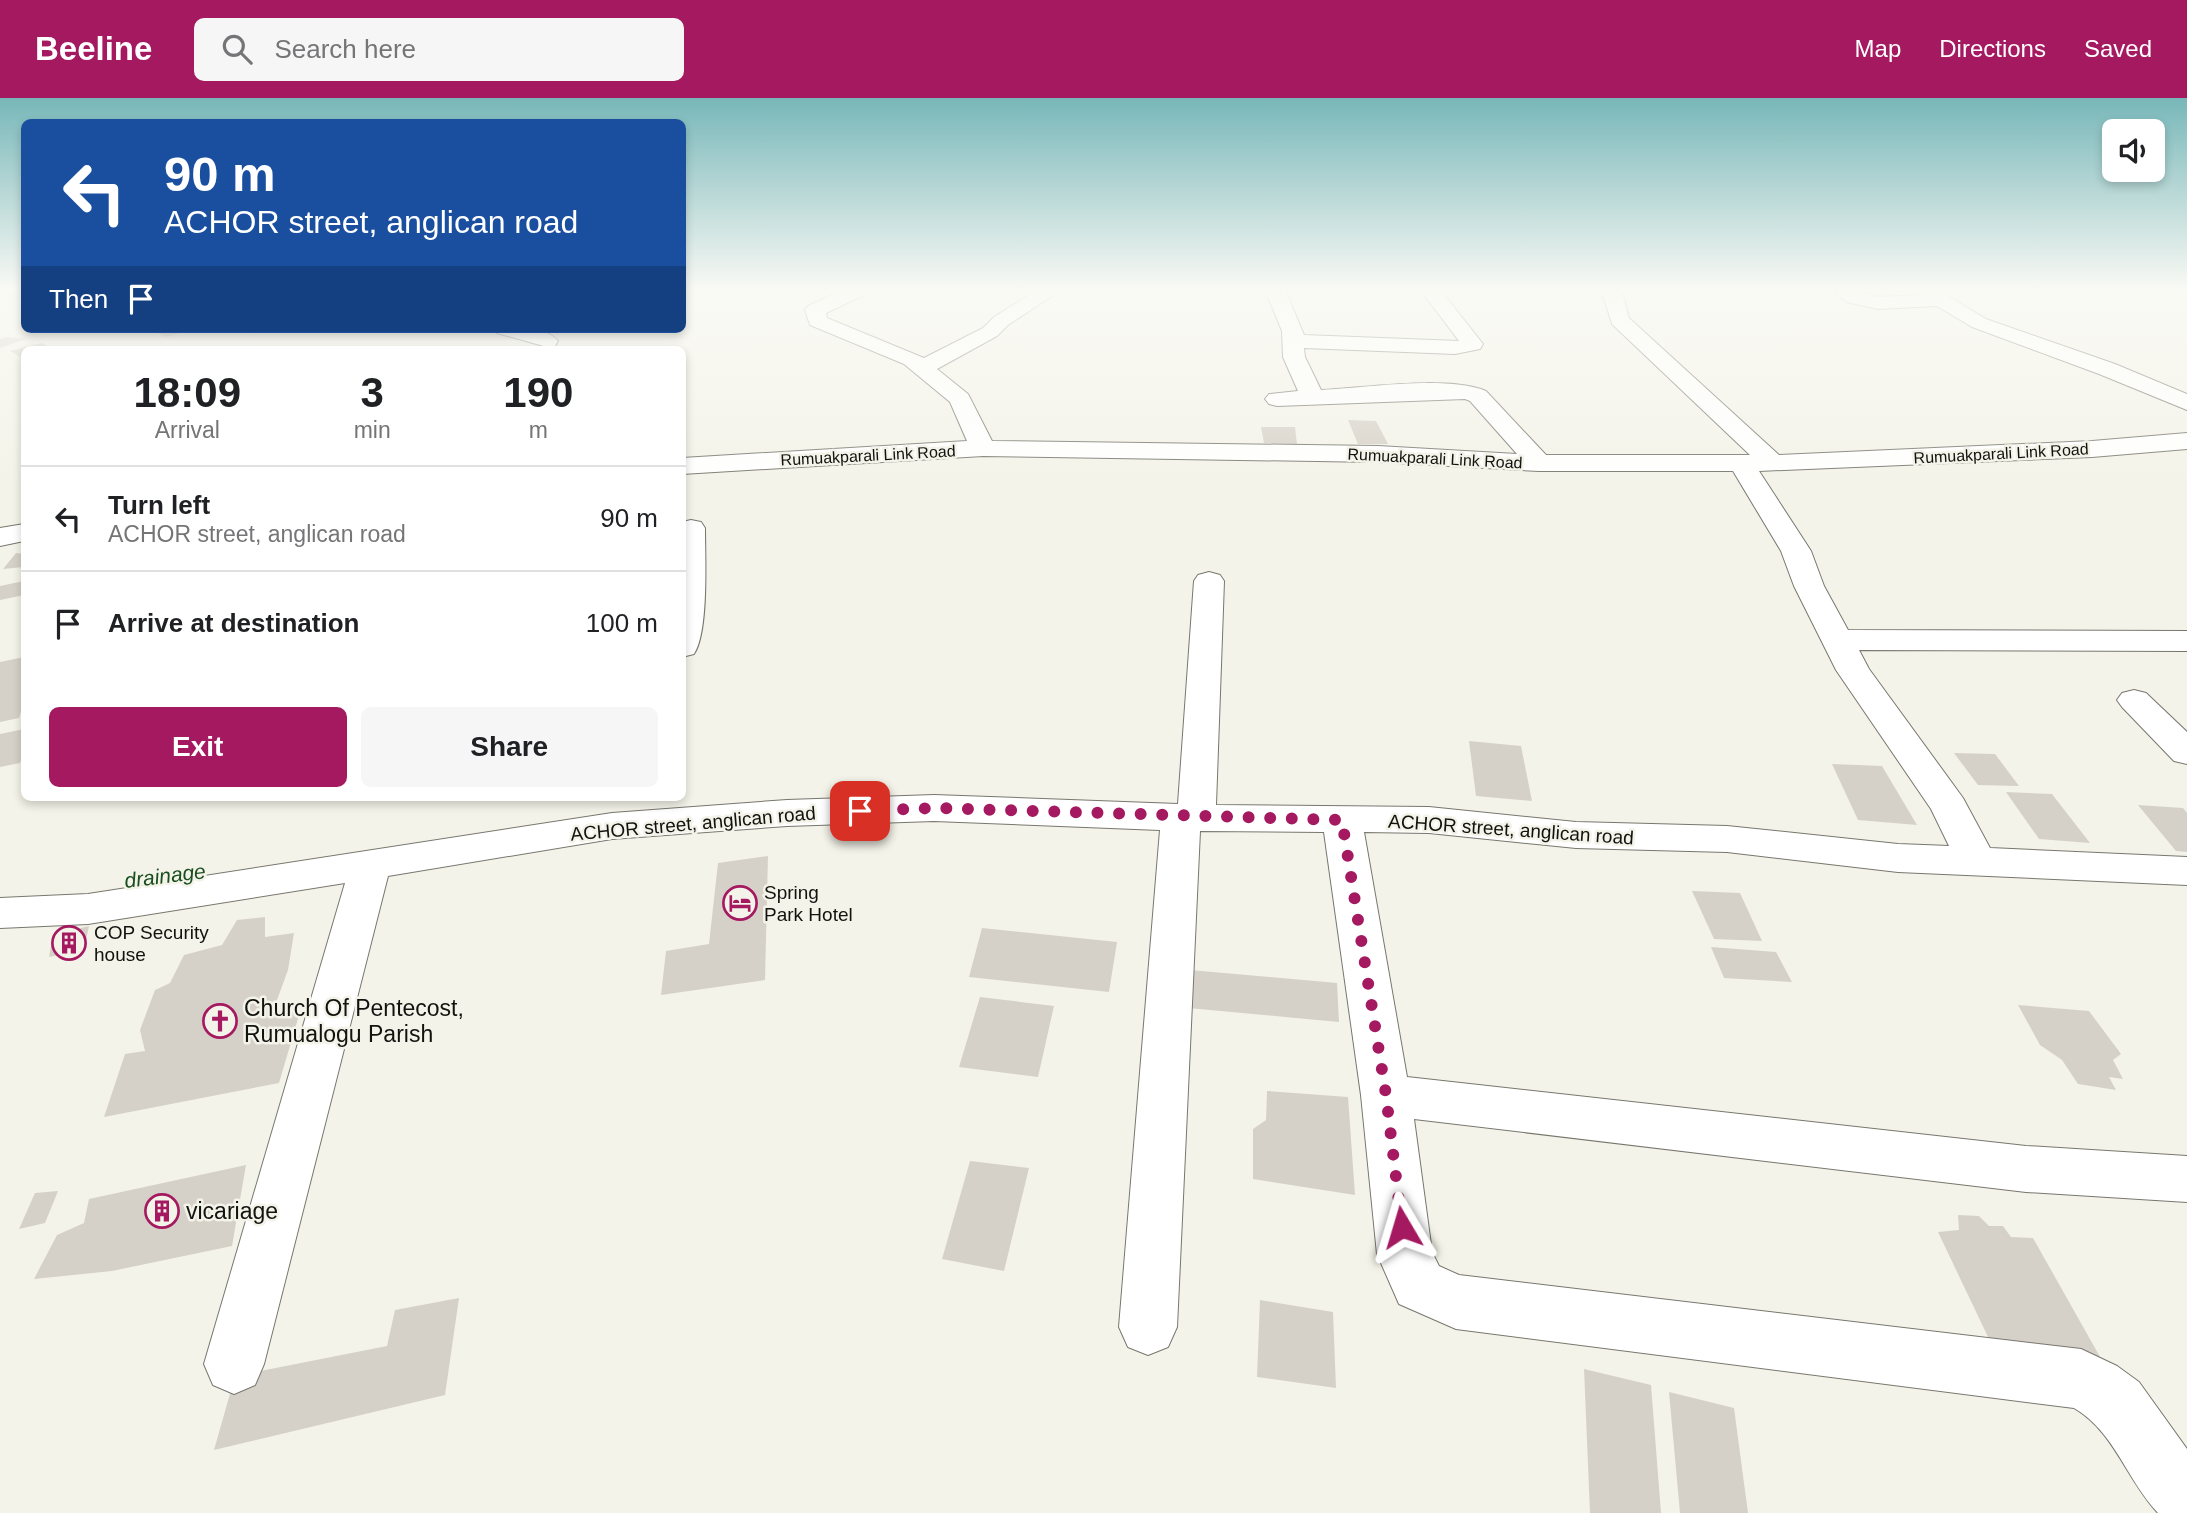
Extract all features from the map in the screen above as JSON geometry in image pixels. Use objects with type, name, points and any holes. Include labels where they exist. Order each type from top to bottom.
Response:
[{"type":"street","points":[[910,358],[960,399],[983,447]]},
{"type":"street","points":[[922,368],[941,358]]},
{"type":"street","points":[[1294,358],[1313,397]]},
{"type":"street","points":[[1656,358],[1757,463],[1809,586],[1836,640],[1853,670],[1949,807],[1978,861]]},
{"type":"street","points":[[2076,358],[2187,403]]},
{"type":"street","points":[[1277,399],[1437,391],[1468,392],[1478,396],[1539,463]]},
{"type":"street","name":"Rumuakparali Link Road","points":[[686,466],[983,447],[1378,454],[1539,463],[1757,463],[2092,449],[2187,441]]},
{"type":"street","points":[[686,619],[691,528]]},
{"type":"street","points":[[0,537],[21,534]]},
{"type":"street","points":[[1147,1327],[1209,581]]},
{"type":"street","points":[[1836,640],[2187,641]]},
{"type":"street","points":[[2134,700],[2187,753]]},
{"type":"street","name":"ACHOR street, anglican road","points":[[0,913],[88,909],[370,866],[612,826],[664,810],[787,813],[934,808],[1189,818],[1429,820],[1576,835],[1727,839],[1898,858],[2187,871]]},
{"type":"street","points":[[1342,820],[1386,1095],[1405,1254],[1419,1285],[1456,1302],[2081,1378],[2116,1401],[2138,1428],[2175,1486],[2187,1497]]},
{"type":"street","points":[[234,1364],[370,866]]},
{"type":"street","points":[[1386,1095],[2026,1169],[2187,1179]]},
{"type":"building","points":[[1348,420],[1376,421],[1388,444],[1358,444]]},
{"type":"building","points":[[1261,427],[1295,427],[1297,444],[1264,443]]},
{"type":"building","points":[[16,553],[21,554],[21,567],[3,569]]},
{"type":"building","points":[[21,582],[21,596],[0,600],[0,586]]},
{"type":"building","points":[[21,658],[19,718],[0,722],[0,662]]},
{"type":"building","points":[[21,730],[20,763],[0,767],[0,734]]},
{"type":"building","points":[[1469,741],[1521,746],[1532,801],[1476,796]]},
{"type":"building","points":[[1954,753],[1995,754],[2019,786],[1978,785]]},
{"type":"building","points":[[1832,764],[1882,766],[1917,825],[1858,820]]},
{"type":"building","points":[[2006,792],[2052,794],[2090,843],[2039,839]]},
{"type":"building","points":[[2138,805],[2183,808],[2187,813],[2187,852],[2176,851]]},
{"type":"building","name":"Spring Park Hotel","points":[[768,856],[765,980],[661,995],[666,951],[709,944],[718,863]]},
{"type":"building","points":[[1692,891],[1740,893],[1762,941],[1714,939]]},
{"type":"building","name":"Church Of Pentecost, Rumualogu Parish","points":[[265,917],[265,937],[294,933],[288,970],[273,1011],[300,1012],[279,1083],[104,1117],[125,1054],[145,1051],[140,1030],[155,990],[170,983],[184,955],[222,945],[237,920]]},
{"type":"building","name":"COP Security house","points":[[89,926],[84,950],[49,957],[53,935]]},
{"type":"building","points":[[982,928],[1117,942],[1109,992],[969,977]]},
{"type":"building","points":[[1711,947],[1776,952],[1792,982],[1724,978]]},
{"type":"building","points":[[1179,969],[1337,983],[1339,1022],[1177,1007]]},
{"type":"building","points":[[980,997],[1054,1006],[1038,1077],[959,1067]]},
{"type":"building","points":[[2018,1005],[2089,1011],[2121,1054],[2113,1060],[2123,1079],[2109,1077],[2116,1090],[2078,1084],[2062,1060],[2040,1045]]},
{"type":"building","points":[[1267,1091],[1348,1097],[1355,1195],[1253,1179],[1253,1129],[1266,1120]]},
{"type":"building","points":[[970,1161],[1029,1168],[1004,1271],[942,1259]]},
{"type":"building","name":"vicariage","points":[[246,1165],[232,1246],[112,1271],[34,1279],[57,1235],[84,1223],[89,1199]]},
{"type":"building","points":[[58,1191],[45,1223],[19,1229],[35,1193]]},
{"type":"building","points":[[1958,1215],[1979,1216],[1989,1226],[2003,1226],[2011,1237],[2033,1238],[2108,1371],[1999,1360],[1938,1232],[1959,1230]]},
{"type":"building","points":[[459,1298],[445,1395],[214,1450],[235,1376],[387,1346],[395,1310]]},
{"type":"building","points":[[1260,1300],[1333,1312],[1336,1388],[1257,1377]]},
{"type":"building","points":[[1584,1369],[1651,1385],[1661,1513],[1590,1513]]},
{"type":"building","points":[[1669,1392],[1734,1408],[1748,1513],[1680,1513]]},
{"type":"place","name":"Spring Park Hotel","points":[[740,903]]},
{"type":"place","name":"COP Security house","points":[[69,943]]},
{"type":"place","name":"Church Of Pentecost, Rumualogu Parish","points":[[220,1021]]},
{"type":"place","name":"vicariage","points":[[162,1211]]},
{"type":"route","points":[[860,811],[934,808],[1196,818],[1342,820],[1386,1095],[1402,1227]]},
{"type":"water label","name":"drainage","points":[[165,876]]}]
